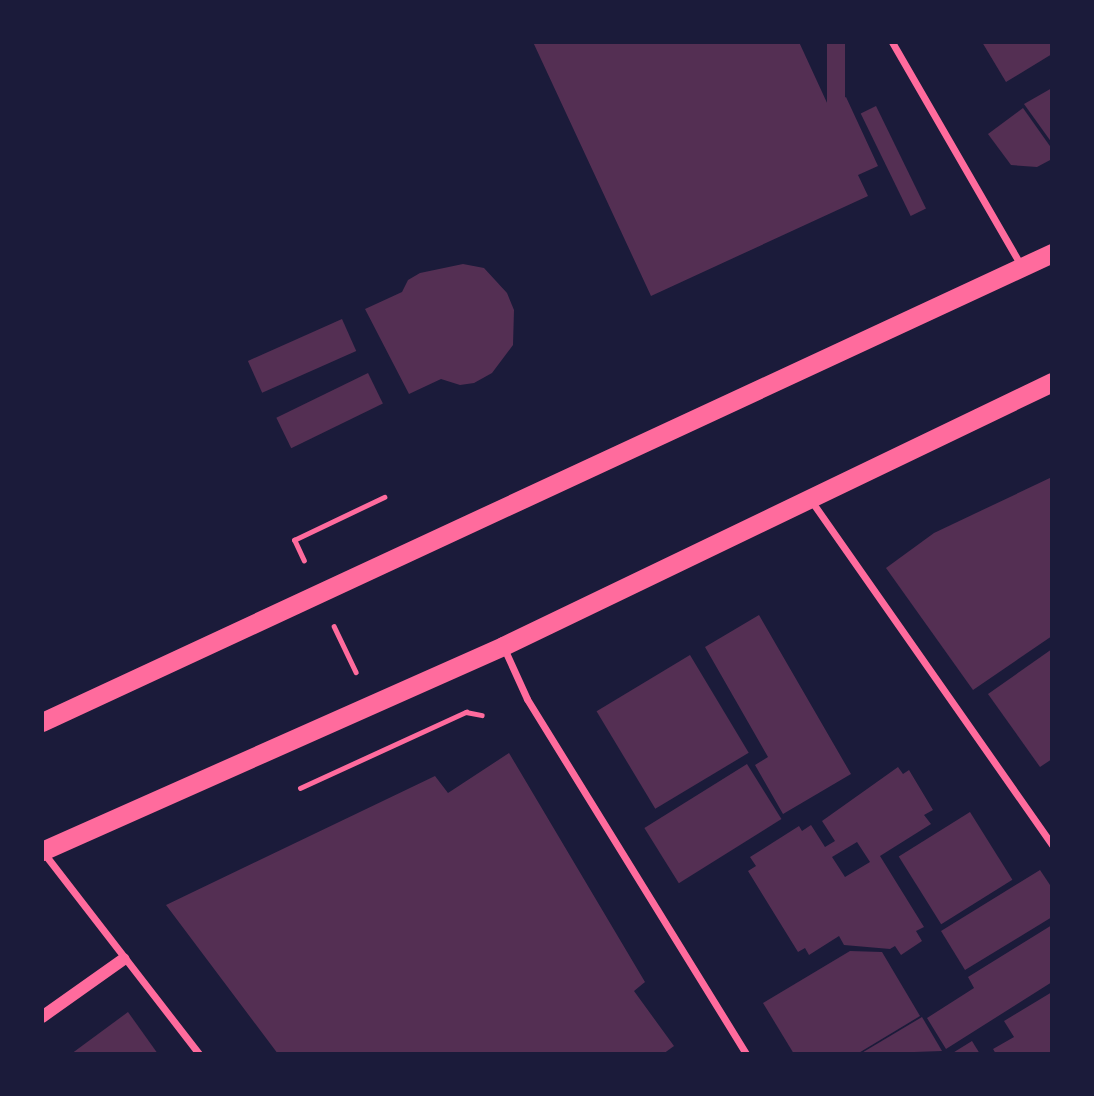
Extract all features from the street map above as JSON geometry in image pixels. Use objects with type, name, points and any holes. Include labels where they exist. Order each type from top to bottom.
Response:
[{"type":"highway","points":[[42,722],[1052,253]]},
{"type":"highway","points":[[42,851],[503,646],[808,495],[1052,382]]},
{"type":"street","points":[[892,42],[985,196],[1022,267]]},
{"type":"street","points":[[808,495],[1052,845]]},
{"type":"street","points":[[503,646],[527,699],[746,1054]]},
{"type":"street","points":[[42,851],[199,1054]]},
{"type":"street","points":[[42,1017],[124,959]]},
{"type":"path","points":[[306,564],[294,540],[384,497]]},
{"type":"path","points":[[328,613],[362,685]]},
{"type":"path","points":[[300,788],[466,712],[482,715]]},
{"type":"path","points":[[384,734],[390,746]]},
{"type":"building","points":[[533,42],[799,42],[828,105],[846,97],[878,166],[858,175],[868,196],[651,296]]},
{"type":"building","points":[[827,42],[845,42],[845,118],[827,118]]},
{"type":"building","points":[[982,42],[1052,42],[1052,54],[1006,82]]},
{"type":"building","points":[[1052,88],[1052,143],[1024,104]]},
{"type":"building","points":[[876,106],[926,208],[911,216],[861,113]]},
{"type":"building","points":[[1023,108],[1052,149],[1052,159],[1037,167],[1011,165],[988,134]]},
{"type":"building","points":[[463,264],[484,268],[507,293],[514,310],[513,345],[492,373],[474,383],[460,385],[441,379],[409,394],[365,309],[402,292],[408,280],[420,273]]},
{"type":"building","points":[[342,319],[356,351],[262,393],[248,361]]},
{"type":"building","points":[[368,373],[383,404],[291,448],[276,418]]},
{"type":"building","points":[[1052,477],[1052,636],[973,690],[886,568],[934,533]]},
{"type":"building","points":[[759,615],[851,774],[783,814],[755,765],[768,757],[705,647]]},
{"type":"building","points":[[1052,649],[1052,759],[1040,767],[988,694]]},
{"type":"building","points":[[690,655],[749,753],[655,809],[597,711]]},
{"type":"building","points":[[509,753],[645,982],[634,991],[674,1046],[663,1054],[278,1054],[166,905],[435,776],[448,793]]},
{"type":"building","points":[[747,764],[781,819],[679,883],[644,828]]},
{"type":"building","points":[[898,767],[903,774],[909,770],[933,810],[924,815],[931,824],[880,856],[924,927],[916,931],[922,941],[901,955],[895,946],[890,949],[844,945],[839,936],[809,955],[805,948],[798,952],[748,871],[756,866],[750,857],[799,826],[802,831],[811,825],[825,847],[835,841],[822,821]],"holes":[[[857,842],[870,862],[845,877],[832,857]]]},
{"type":"building","points":[[970,812],[1012,880],[941,924],[899,857]]},
{"type":"building","points":[[1040,870],[1052,888],[1052,917],[965,970],[941,931]]},
{"type":"building","points":[[1052,925],[1052,982],[946,1049],[927,1018],[974,988],[968,977]]},
{"type":"building","points":[[850,951],[882,952],[920,1016],[857,1054],[794,1054],[763,1003]]},
{"type":"building","points":[[1052,992],[1052,1054],[996,1054],[993,1049],[1014,1037],[1004,1021]]},
{"type":"building","points":[[128,1012],[158,1054],[71,1054]]},
{"type":"building","points":[[922,1017],[942,1051],[860,1054]]},
{"type":"building","points":[[972,1041],[980,1054],[951,1054]]}]
